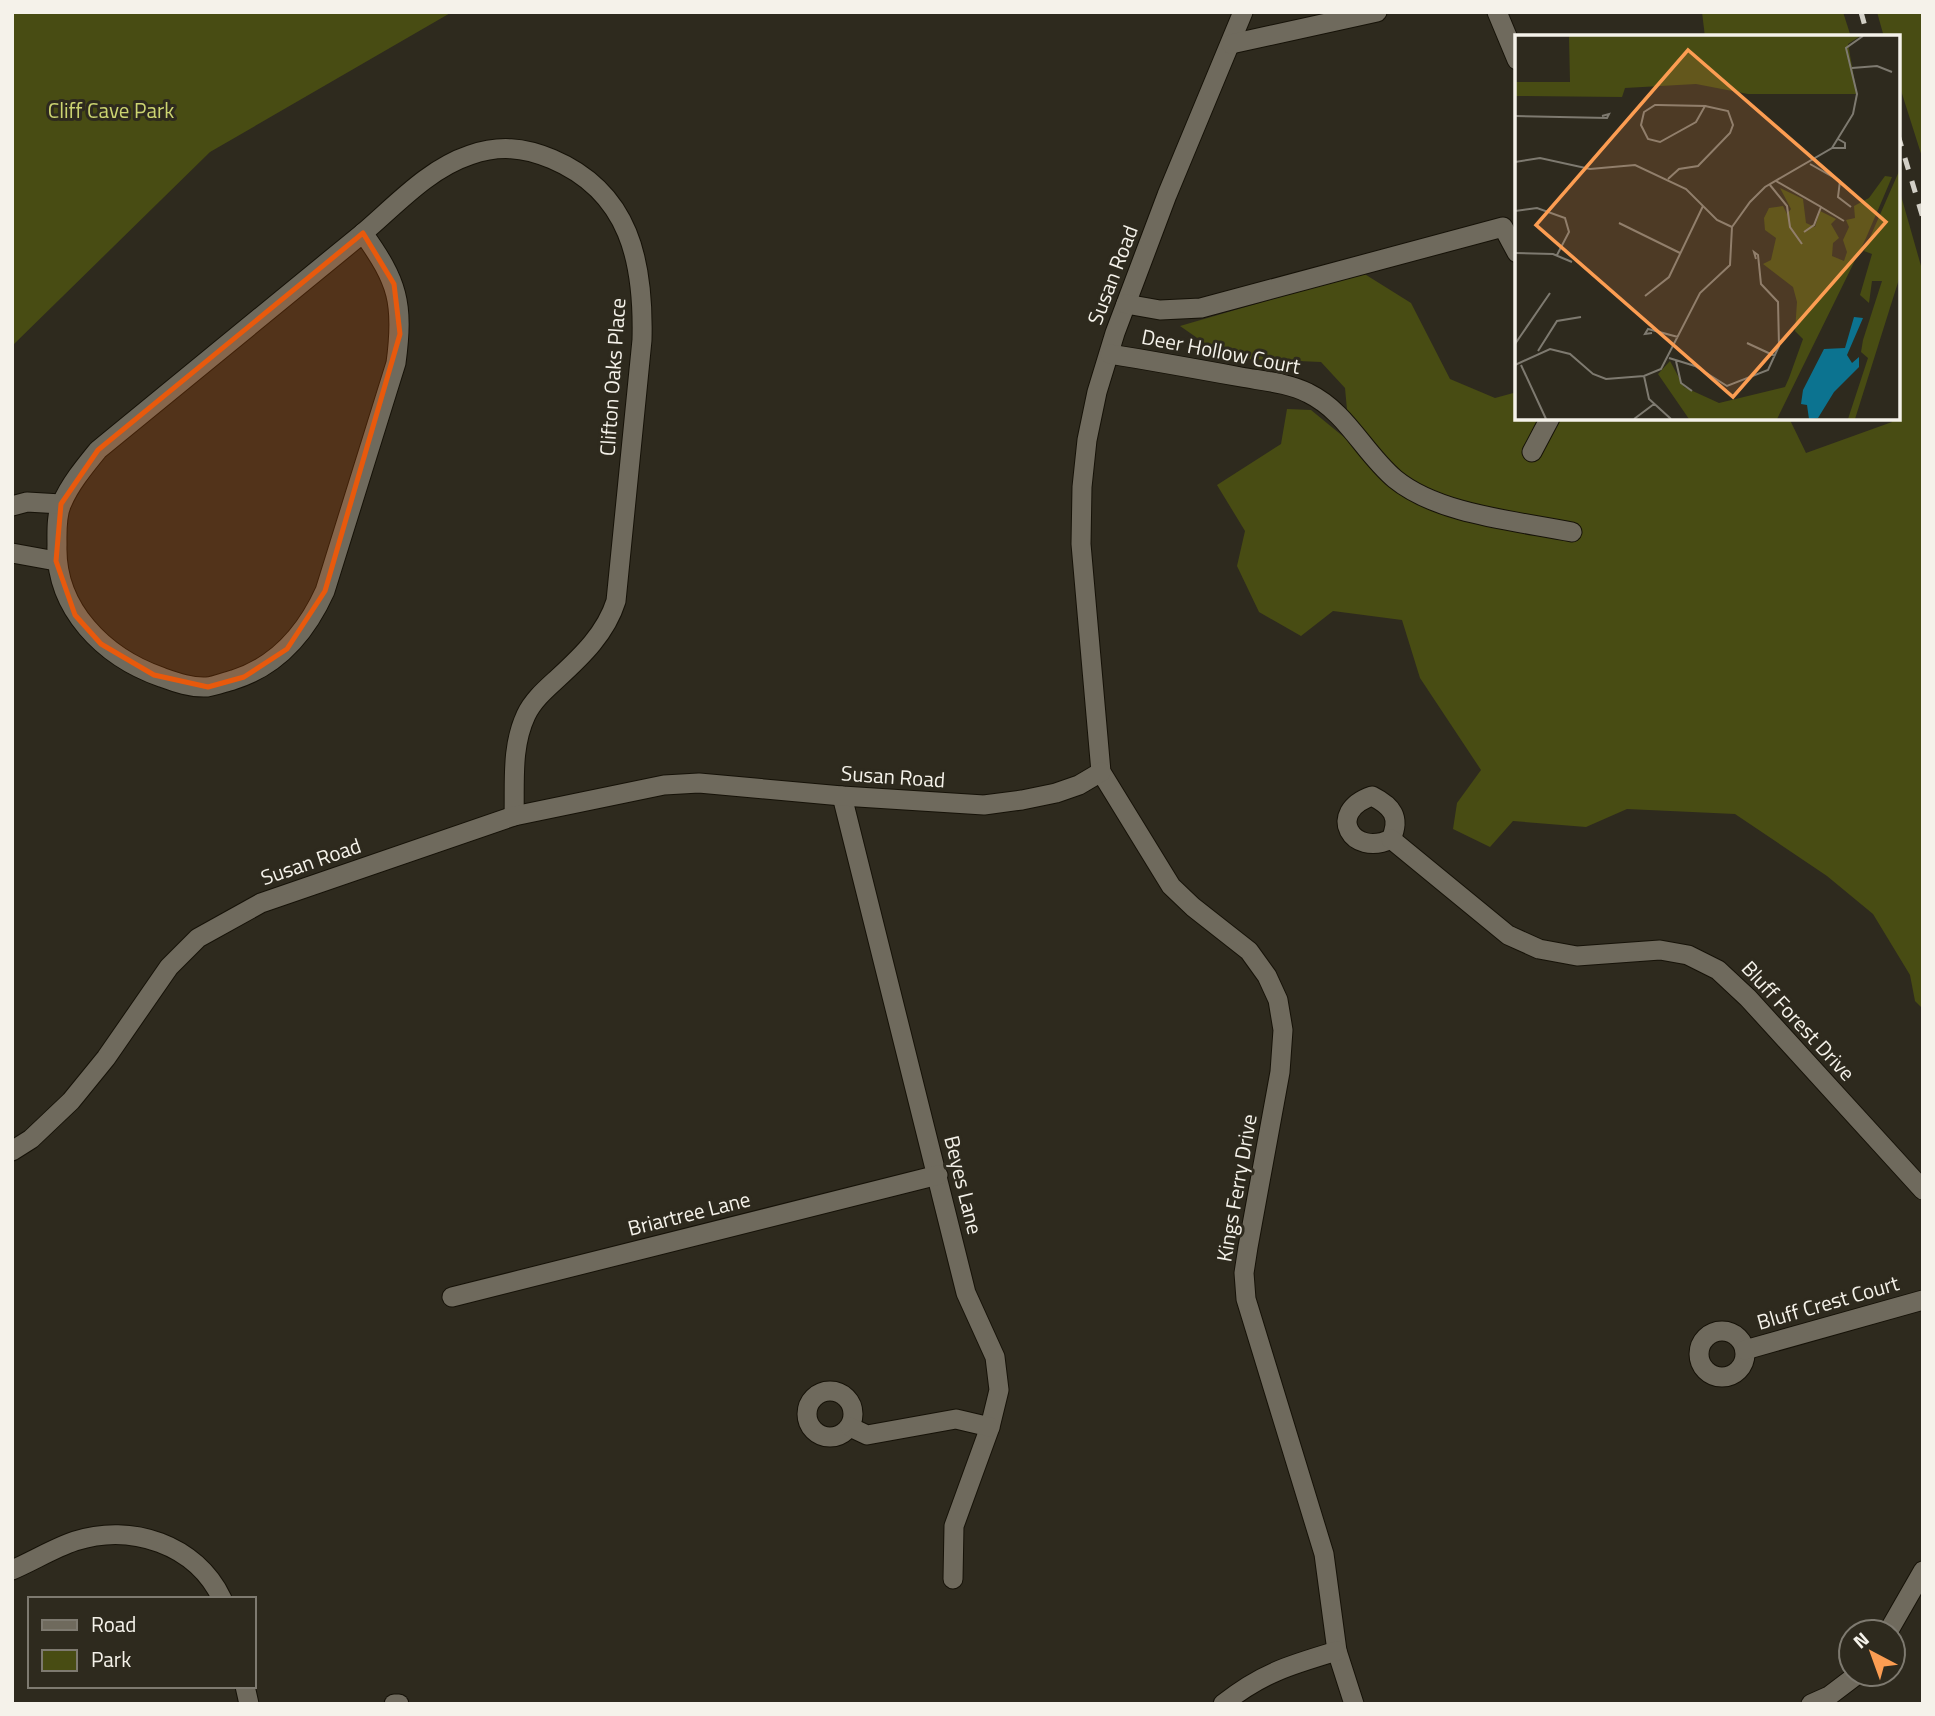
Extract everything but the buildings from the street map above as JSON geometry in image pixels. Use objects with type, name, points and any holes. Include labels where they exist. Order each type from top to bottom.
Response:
[{"type":"street","name":"Susan Road","points":[[12,1151],[31,1139],[71,1101],[106,1058],[169,967],[198,938],[261,903],[514,817],[680,783],[984,805],[1056,793],[1079,785],[1101,772],[1081,544],[1082,487],[1087,440],[1097,392],[1126,304],[1243,12]]},
{"type":"street","points":[[1231,44],[1377,12]]},
{"type":"street","points":[[1497,12],[1515,55]]},
{"type":"street","name":"Clifton Oaks Place","points":[[363,233],[383,260],[394,284],[400,309],[396,363],[325,591],[303,630],[287,649],[273,661],[244,677],[208,687],[183,685],[154,675],[127,663],[101,644],[75,615],[56,561],[61,504],[97,450],[363,233],[427,177],[467,155],[495,148],[519,148],[571,167],[612,203],[626,229],[637,265],[643,299],[642,340],[616,601],[611,618],[603,630],[574,662],[542,691],[527,712],[516,744],[514,817]]},
{"type":"street","points":[[1126,304],[1178,311],[1201,308],[1510,226],[1515,245]]},
{"type":"street","name":"Deer Hollow Court","points":[[1110,354],[1277,383],[1307,392],[1330,407],[1352,428],[1373,456],[1396,479],[1424,496],[1465,510],[1572,532]]},
{"type":"street","points":[[1532,452],[1549,420]]},
{"type":"street","points":[[12,506],[27,502],[61,504]]},
{"type":"street","points":[[12,553],[56,561]]},
{"type":"street","name":"Kings Ferry Drive","points":[[1101,772],[1171,886],[1249,951],[1267,976],[1278,1000],[1283,1030],[1280,1072],[1244,1273],[1246,1299],[1324,1555],[1337,1651],[1354,1704]]},
{"type":"street","name":"Beyes Lane","points":[[842,796],[966,1293],[995,1357],[999,1390],[990,1427],[954,1526],[953,1579]]},
{"type":"street","name":"Bluff Forest Drive","points":[[1391,839],[1508,935],[1539,949],[1577,956],[1660,950],[1688,956],[1718,970],[1748,998],[1923,1190]]},
{"type":"street","name":"Briartree Lane","points":[[452,1297],[938,1175]]},
{"type":"street","name":"Bluff Crest Court","points":[[1745,1350],[1923,1300]]},
{"type":"street","points":[[849,1427],[867,1435],[956,1419],[990,1427]]},
{"type":"street","points":[[12,1570],[76,1541],[104,1535],[132,1534],[158,1541],[184,1554],[204,1572],[221,1597]]},
{"type":"street","points":[[1896,1618],[1923,1571]]},
{"type":"street","points":[[1223,1704],[1243,1688],[1277,1669],[1337,1651]]},
{"type":"street","points":[[1811,1704],[1842,1688]]},
{"type":"street","points":[[394,1704],[399,1704]]},
{"type":"highlighted area","points":[[363,233],[394,284],[400,334],[325,591],[287,649],[244,677],[208,687],[154,675],[101,644],[75,615],[56,561],[61,504],[98,450]]},
{"type":"green space","name":"Cliff Cave Park","points":[[12,12],[452,12],[210,152],[12,346]]},
{"type":"green space","points":[[1702,12],[1843,12],[1850,35],[1705,35]]},
{"type":"green space","points":[[1877,12],[1923,12],[1923,160],[1900,87],[1900,35],[1883,35]]},
{"type":"green space","points":[[1900,192],[1923,273],[1923,1009],[1915,1001],[1910,975],[1873,914],[1827,876],[1735,814],[1627,809],[1586,827],[1513,821],[1490,847],[1453,829],[1457,803],[1481,770],[1420,678],[1402,620],[1333,611],[1301,636],[1259,612],[1237,566],[1245,531],[1217,485],[1281,444],[1287,409],[1311,410],[1350,442],[1345,388],[1321,362],[1226,358],[1180,326],[1363,273],[1411,303],[1450,379],[1495,398],[1515,393],[1515,420],[1790,420],[1806,453],[1900,420]]},
{"type":"railway","points":[[1861,12],[1867,35]]},
{"type":"railway","points":[[1900,142],[1923,218]]}]
